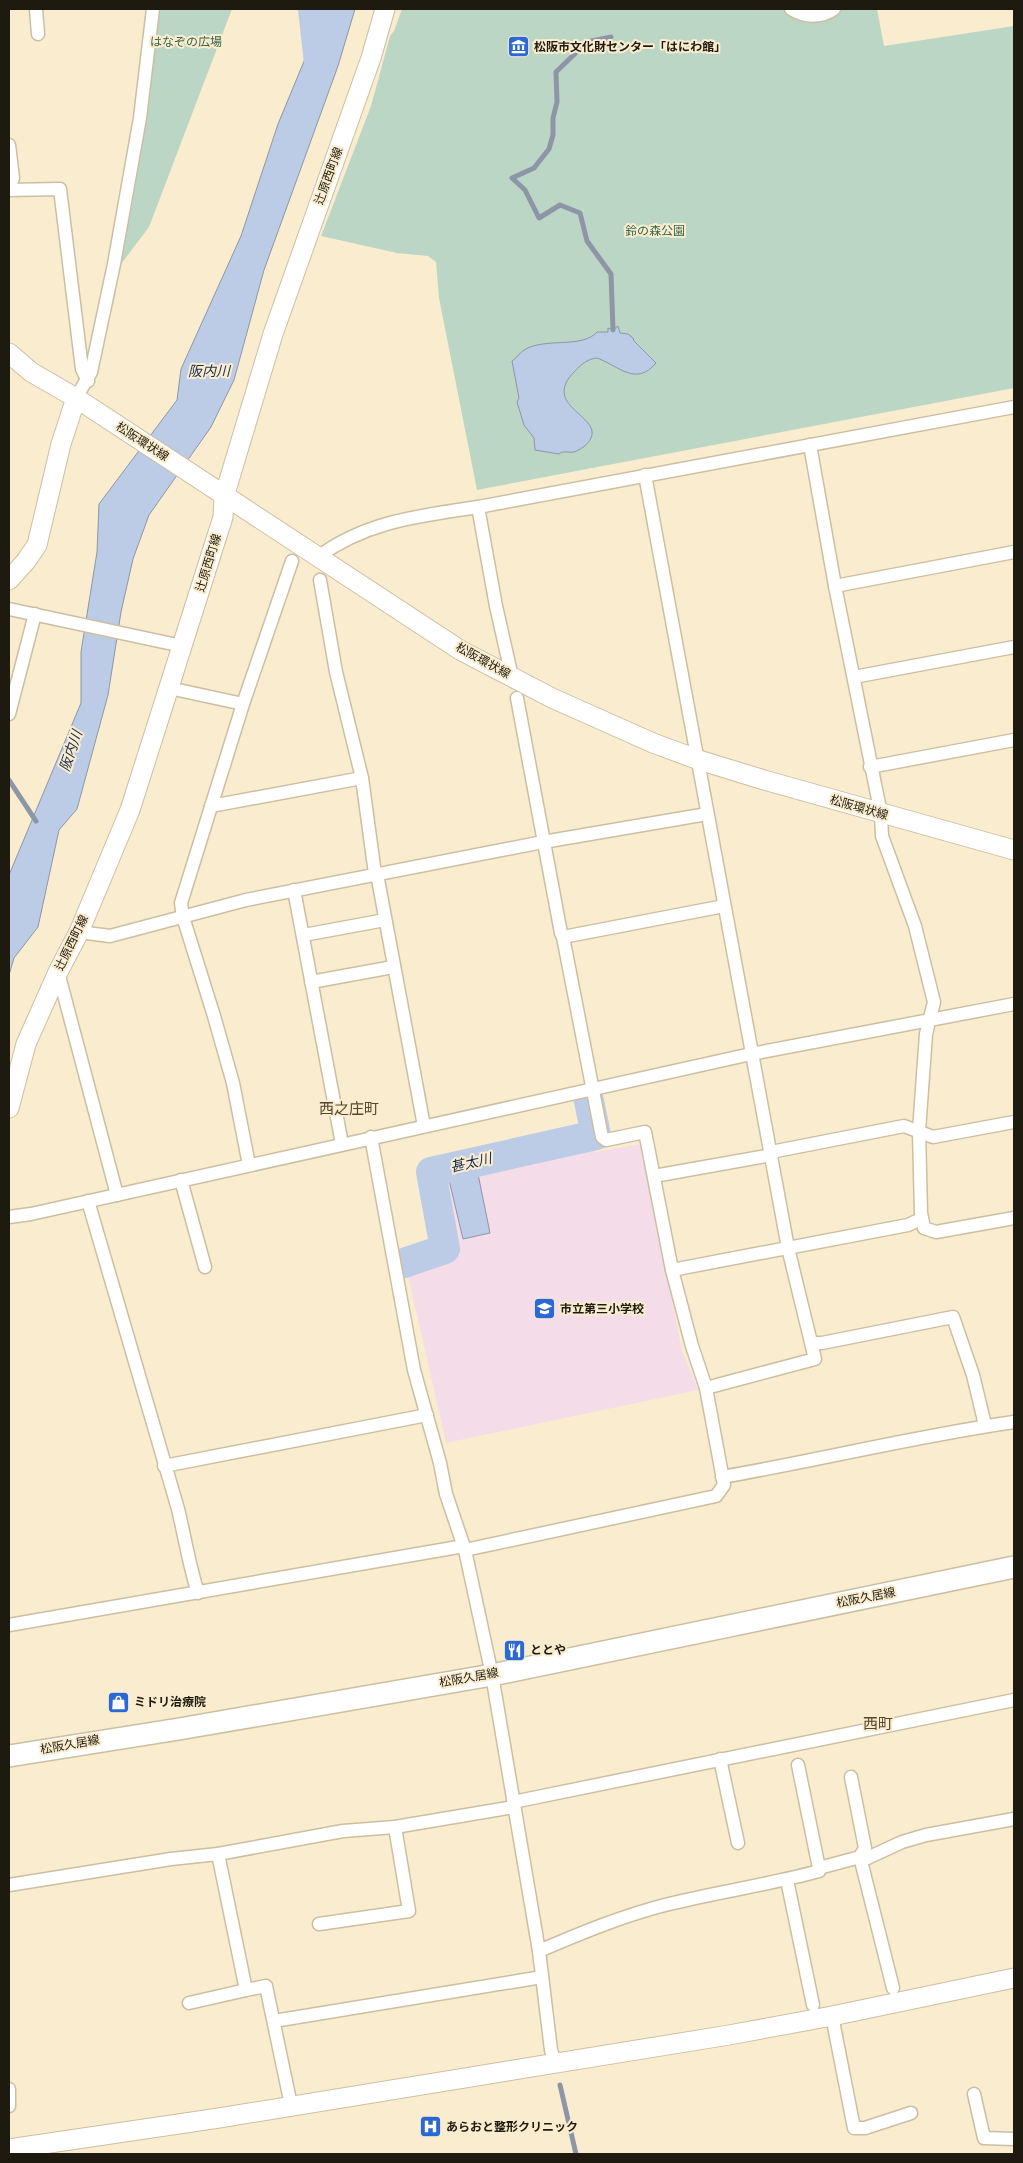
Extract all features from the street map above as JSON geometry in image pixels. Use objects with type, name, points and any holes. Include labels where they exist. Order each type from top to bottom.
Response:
[{"type":"main road","name":"辻原西町線","points":[[9,1108],[26,1044],[58,972],[79,932],[130,810],[169,688],[176,645],[223,517],[218,492],[371,58],[384,9]]},
{"type":"main road","name":"松阪環状線","points":[[9,353],[31,372],[76,398],[460,650],[584,713],[653,743],[699,760],[881,814],[1014,850]]},
{"type":"main road","points":[[9,580],[37,545],[61,444],[76,398]]},
{"type":"main road","name":"松阪久居線","points":[[9,1756],[492,1675],[1014,1567]]},
{"type":"main road","points":[[9,2149],[729,2035],[832,2016],[1014,1978]]},
{"type":"street","points":[[36,9],[38,34]]},
{"type":"street","points":[[76,398],[88,381],[114,264],[136,138],[153,9]]},
{"type":"street","points":[[791,9],[804,15],[816,16],[828,13],[834,9]]},
{"type":"street","points":[[9,145],[13,178],[9,189],[60,189],[82,370],[88,381]]},
{"type":"street","points":[[318,556],[337,542],[350,536],[397,520],[1014,407]]},
{"type":"street","points":[[810,445],[835,586],[881,814],[882,836],[915,926],[934,1002],[926,1034],[919,1131],[921,1219],[924,1228],[936,1232],[1014,1218]]},
{"type":"street","points":[[645,475],[788,1248],[812,1343],[814,1359],[706,1388]]},
{"type":"street","points":[[478,506],[496,606],[512,677]]},
{"type":"street","points":[[835,586],[1014,552]]},
{"type":"street","points":[[249,1165],[233,1083],[183,917],[181,903],[243,704],[292,561]]},
{"type":"street","points":[[320,580],[336,672],[362,778],[376,874],[424,1126]]},
{"type":"street","points":[[9,609],[176,645]]},
{"type":"street","points":[[9,714],[37,614]]},
{"type":"street","points":[[854,678],[1014,647]]},
{"type":"street","points":[[169,688],[243,704]]},
{"type":"street","points":[[9,1625],[464,1548],[716,1496],[724,1485],[706,1388],[692,1346],[672,1270],[645,1132],[606,1140],[602,1137],[563,937],[560,933],[517,698]]},
{"type":"street","points":[[870,767],[1014,740]]},
{"type":"street","points":[[211,806],[362,778]]},
{"type":"street","points":[[79,932],[110,936],[246,900],[294,890],[543,842],[707,814]]},
{"type":"street","points":[[294,890],[342,1144]]},
{"type":"street","points":[[563,937],[724,906]]},
{"type":"street","points":[[304,935],[386,920]]},
{"type":"street","points":[[311,982],[393,967]]},
{"type":"street","points":[[58,972],[117,1195]]},
{"type":"street","points":[[9,1217],[31,1214],[751,1054],[1014,1004]]},
{"type":"street","points":[[654,1176],[904,1126],[933,1137],[1014,1122]]},
{"type":"street","points":[[371,1137],[414,1370],[446,1494],[464,1548],[492,1675],[539,1950],[555,2062]]},
{"type":"street","points":[[181,1180],[205,1267]]},
{"type":"street","points":[[88,1201],[178,1510],[188,1552],[188,1561],[198,1593]]},
{"type":"street","points":[[672,1270],[908,1225],[921,1219]]},
{"type":"street","points":[[812,1343],[822,1343],[953,1316],[973,1375],[985,1425]]},
{"type":"street","points":[[164,1466],[427,1415]]},
{"type":"street","points":[[722,1477],[985,1425],[1014,1422]]},
{"type":"street","points":[[9,1885],[218,1854],[343,1831],[395,1827],[513,1805],[720,1760],[1014,1700]]},
{"type":"street","points":[[720,1760],[738,1843]]},
{"type":"street","points":[[798,1765],[819,1868]]},
{"type":"street","points":[[851,1777],[865,1848],[861,1859],[893,1988]]},
{"type":"street","points":[[539,1950],[600,1925],[664,1905],[787,1880],[819,1871],[819,1868],[861,1859],[902,1842],[926,1835],[1014,1819]]},
{"type":"street","points":[[319,1924],[409,1911],[395,1827]]},
{"type":"street","points":[[218,1854],[246,1990]]},
{"type":"street","points":[[787,1880],[812,2005]]},
{"type":"street","points":[[274,2021],[542,1977]]},
{"type":"street","points":[[189,2003],[266,1986],[291,2105]]},
{"type":"street","points":[[832,2016],[854,2128],[865,2128],[911,2113]]},
{"type":"street","points":[[9,2090],[9,2106]]},
{"type":"street","points":[[974,2094],[984,2138],[1014,2139]]},
{"type":"shaded area","name":"市立第三小学校","points":[[593,1138],[595,1152],[641,1144],[682,1350],[698,1390],[446,1443],[406,1267],[451,1253],[436,1176]]},
{"type":"green space","name":"はなぞの広場","points":[[157,9],[232,9],[149,227],[121,264],[144,122]]},
{"type":"green space","name":"鈴の森公園","points":[[402,9],[877,9],[884,46],[1014,26],[1014,388],[477,490],[439,298],[436,262],[428,256],[397,253],[321,236],[371,106],[390,36],[394,31]]},
{"type":"water","name":"阪内川","points":[[317,9],[355,9],[338,66],[264,270],[234,380],[211,427],[149,515],[133,559],[121,612],[108,695],[77,809],[59,830],[38,927],[14,958],[9,975],[9,875],[81,703],[81,652],[97,552],[99,504],[177,400],[181,369],[241,236],[278,124],[307,54]]},
{"type":"water","points":[[618,326],[620,333],[628,334],[633,338],[656,363],[649,370],[634,374],[627,373],[597,358],[585,362],[566,383],[564,393],[567,402],[588,423],[592,430],[590,440],[574,452],[559,454],[535,450],[534,438],[524,425],[517,402],[519,398],[512,361],[524,350],[533,346],[582,340],[597,332],[608,332],[608,328],[613,330]]},
{"type":"water","points":[[478,1174],[490,1233],[463,1239],[449,1180]]},
{"type":"waterway","points":[[313,9],[319,63]]},
{"type":"waterway","points":[[611,37],[587,42],[556,72],[557,102],[553,118],[553,135],[549,149],[534,168],[512,178],[525,190],[539,218],[560,205],[580,213],[587,241],[611,274],[613,330]]},
{"type":"waterway","points":[[9,780],[36,821]]},
{"type":"waterway","name":"甚太川","points":[[404,1263],[445,1249],[431,1172],[596,1135],[589,1101]]},
{"type":"waterway","name":"甚太川","points":[[560,2085],[576,2154]]},
{"type":"place","name":"松阪市文化財センター「はにわ館」","points":[[518,47]]},
{"type":"place","name":"市立第三小学校","points":[[544,1309]]},
{"type":"place","name":"ととや","points":[[514,1650]]},
{"type":"place","name":"ミドリ治療院","points":[[118,1702]]},
{"type":"place","name":"あらおと整形クリニック","points":[[430,2127]]},
{"type":"district","name":"西之庄町","points":[[349,1109]]},
{"type":"district","name":"西町","points":[[878,1724]]}]
